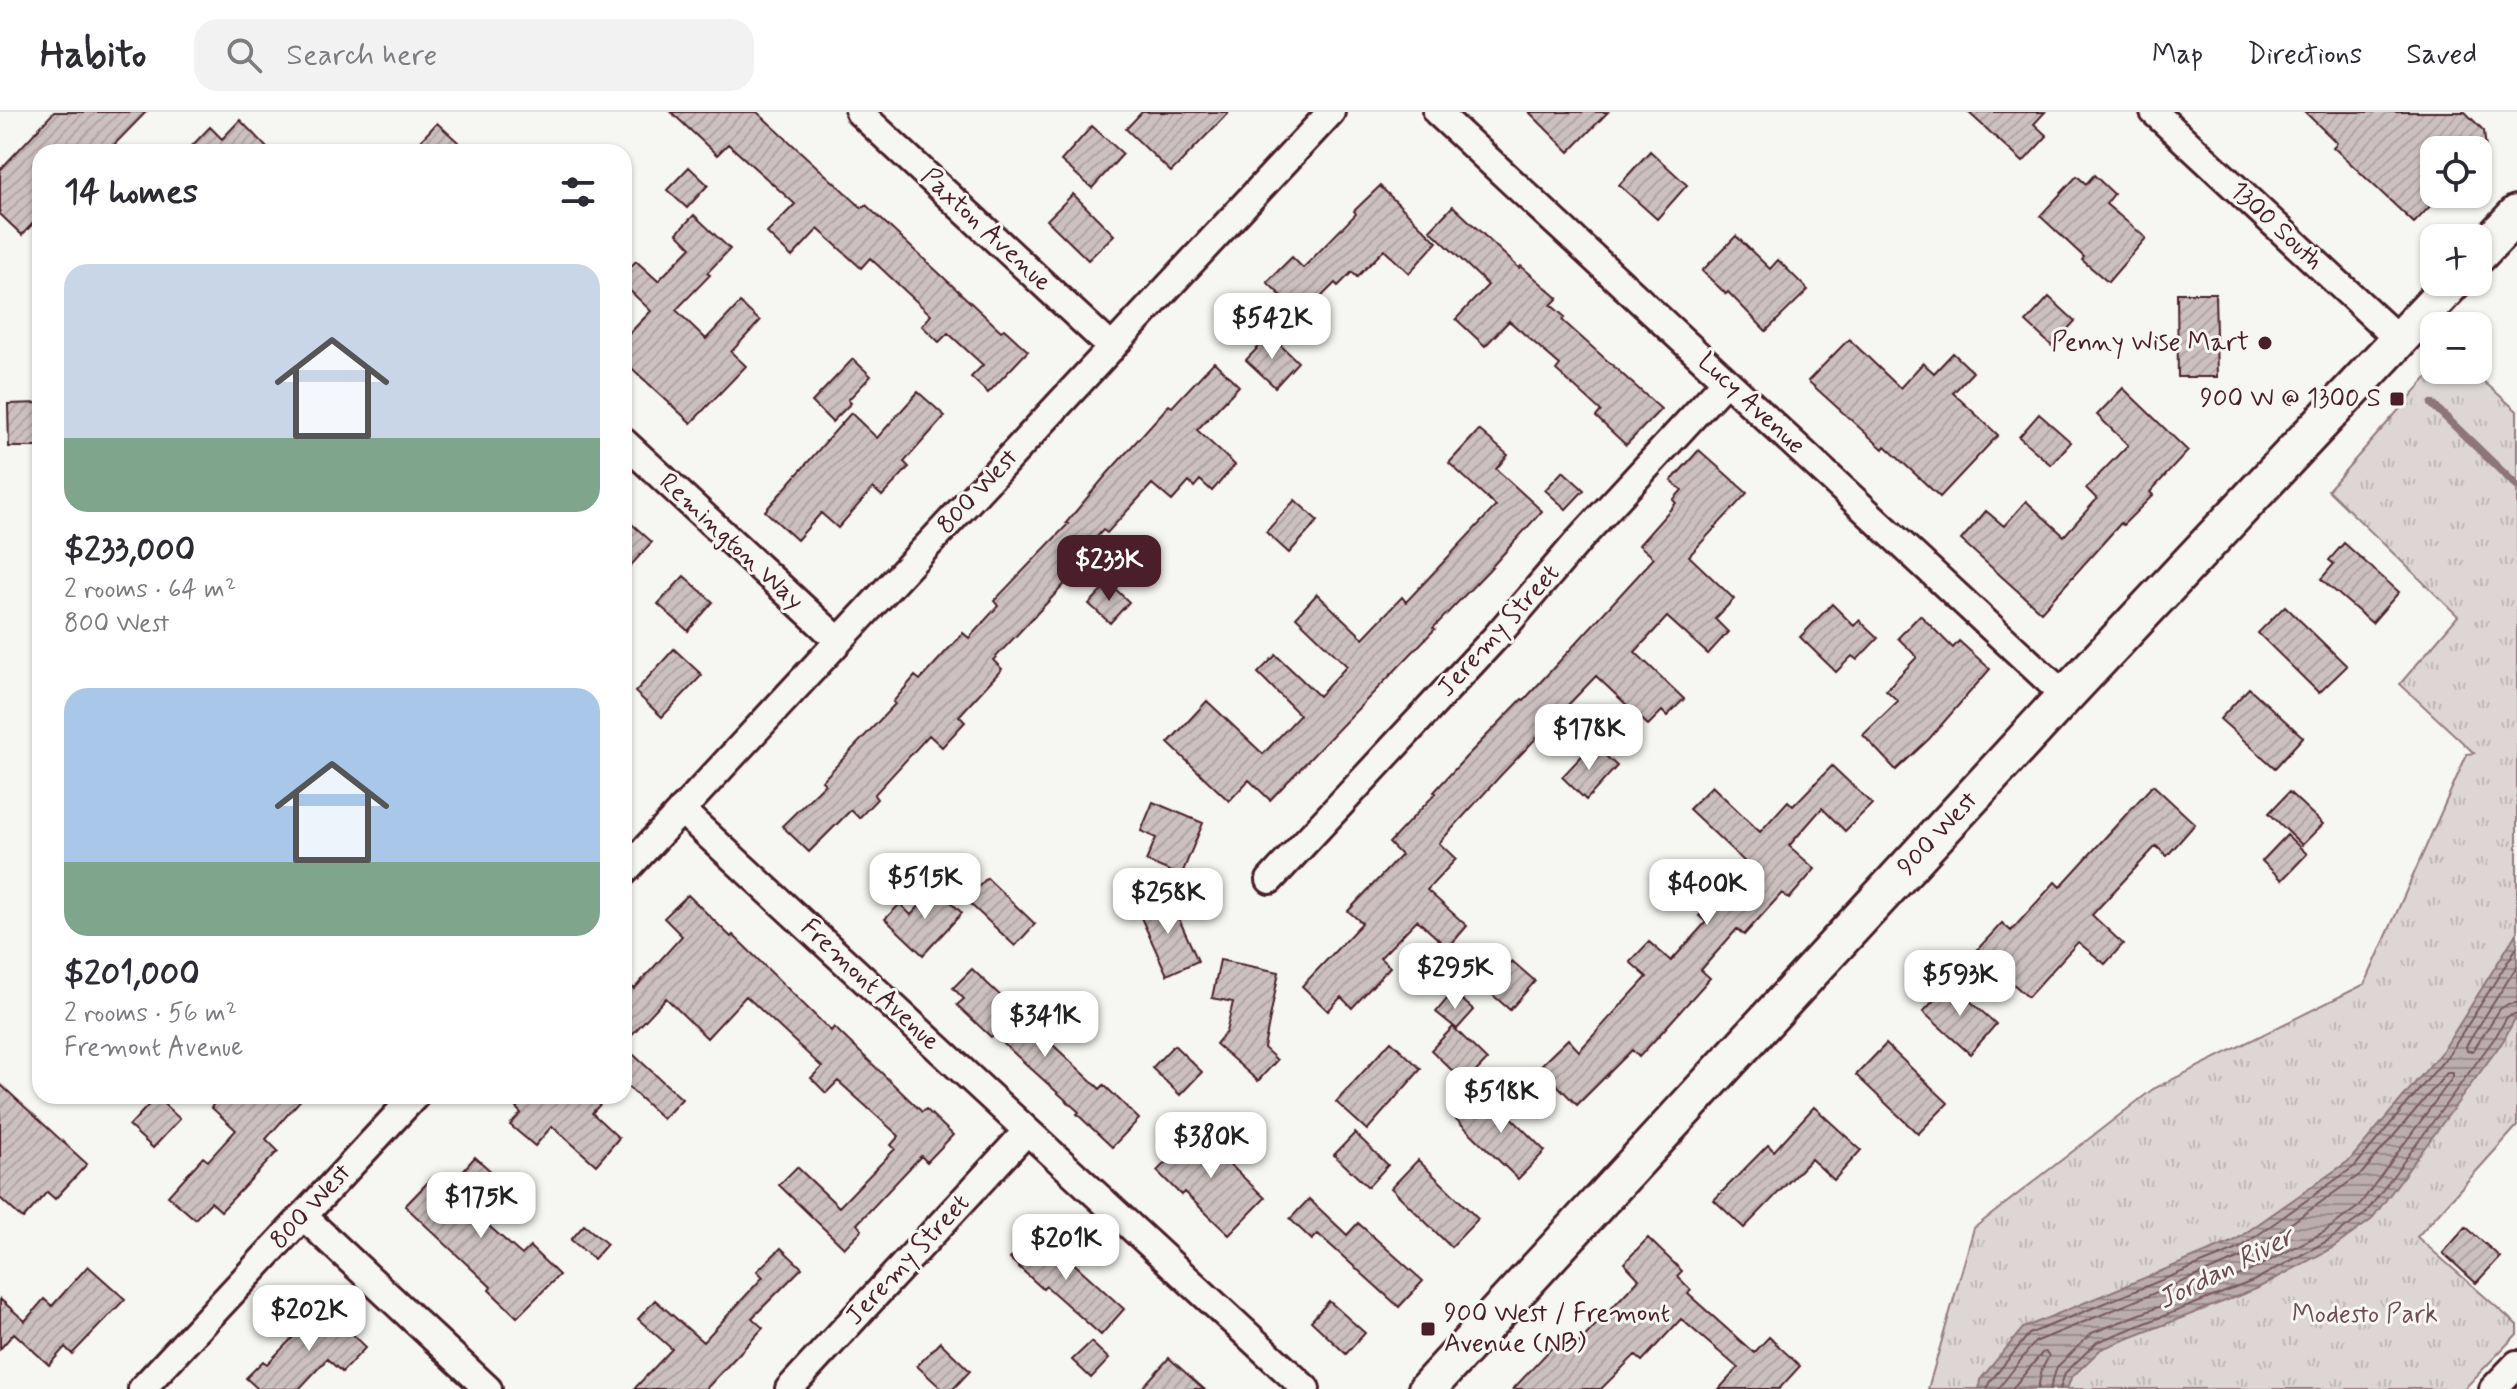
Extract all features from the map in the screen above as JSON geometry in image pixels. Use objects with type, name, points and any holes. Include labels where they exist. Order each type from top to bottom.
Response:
[{"type":"main road","points":[[2492,240],[2517,214]]},
{"type":"main road","name":"900 West","points":[[1427,1389],[2065,696],[2440,296]]},
{"type":"street","name":"Paxton Avenue","points":[[859,112],[1112,348]]},
{"type":"street","name":"800 West","points":[[632,863],[1331,112]]},
{"type":"street","name":"Lucy Avenue","points":[[1437,112],[2065,696]]},
{"type":"street","name":"1300 South","points":[[2154,112],[2399,340]]},
{"type":"street","name":"Jeremy Street","points":[[1270,880],[1495,638],[1611,504],[1726,381]]},
{"type":"street","name":"Remington Way","points":[[632,449],[839,641]]},
{"type":"street","name":"Fremont Avenue","points":[[681,810],[1306,1389]]},
{"type":"street","name":"800 West","points":[[142,1389],[408,1104]]},
{"type":"street","name":"Jeremy Street","points":[[789,1389],[1027,1131]]},
{"type":"street","points":[[303,1216],[488,1389]]},
{"type":"street","points":[[2493,1389],[2517,1364]]},
{"type":"green space","name":"Modesto Park","points":[[2422,384],[2487,384],[2517,411],[2517,1126],[2417,1237],[2517,1325],[2517,1334],[2464,1389],[1928,1389],[1974,1228],[2153,1089],[2365,984],[2467,754],[2474,753],[2400,684],[2458,616],[2328,490]]},
{"type":"water","name":"Jordan River","points":[[2517,932],[2517,1015],[2503,1041],[2371,1220],[2334,1247],[2256,1289],[2101,1349],[2071,1378],[2067,1389],[1979,1389],[1980,1380],[2023,1328],[2234,1241],[2350,1160],[2444,1049]]},
{"type":"building","points":[[54,112],[146,112],[115,144],[32,144],[32,224],[22,235],[0,214],[0,170]]},
{"type":"building","points":[[671,112],[757,112],[862,208],[866,205],[1001,331],[1004,329],[1028,351],[988,393],[971,377],[983,365],[948,333],[939,342],[922,326],[931,315],[870,258],[861,268],[818,229],[792,257],[767,233],[795,204],[728,144],[717,155]]},
{"type":"building","points":[[1142,112],[1229,112],[1171,172],[1126,129]]},
{"type":"building","points":[[1529,112],[1608,112],[1569,152]]},
{"type":"building","points":[[1968,112],[2045,112],[2034,124],[2047,136],[2023,162]]},
{"type":"building","points":[[2305,112],[2465,112],[2484,131],[2485,136],[2420,136],[2420,208],[2428,208],[2414,223],[2333,147],[2337,143]]},
{"type":"building","points":[[240,120],[263,144],[194,144],[210,127],[222,139]]},
{"type":"building","points":[[437,123],[460,144],[417,144]]},
{"type":"building","points":[[1092,126],[1123,154],[1092,188],[1061,161]]},
{"type":"building","points":[[1650,151],[1687,185],[1657,219],[1619,185]]},
{"type":"building","points":[[689,167],[708,185],[687,208],[667,190]]},
{"type":"building","points":[[2094,175],[2114,194],[2106,204],[2146,238],[2108,282],[2040,216],[2077,176],[2086,184]]},
{"type":"building","points":[[1380,186],[1437,242],[1409,273],[1384,250],[1357,277],[1352,272],[1338,286],[1335,283],[1302,316],[1267,282],[1292,257],[1303,268]]},
{"type":"building","points":[[1073,194],[1114,235],[1088,260],[1047,220]]},
{"type":"building","points":[[1453,206],[1519,268],[1521,266],[1558,298],[1551,305],[1565,317],[1562,320],[1661,409],[1626,445],[1596,417],[1601,411],[1556,370],[1560,365],[1509,321],[1485,346],[1456,319],[1488,285],[1430,230]]},
{"type":"building","points":[[694,215],[730,249],[676,310],[706,339],[740,303],[760,321],[731,352],[746,366],[691,423],[632,368],[632,331],[651,311],[632,293],[632,265],[636,261],[658,281],[691,247],[677,233]]},
{"type":"building","points":[[1736,236],[1770,269],[1778,260],[1808,290],[1766,331],[1728,292],[1726,294],[1702,271]]},
{"type":"building","points":[[2177,293],[2215,293],[2217,377],[2178,377]]},
{"type":"building","points":[[2049,297],[2075,321],[2052,346],[2026,322]]},
{"type":"building","points":[[1270,335],[1298,362],[1275,387],[1246,360]]},
{"type":"building","points":[[1849,339],[1900,388],[1923,363],[1934,373],[1953,353],[1973,372],[1953,393],[1998,435],[1940,497],[1808,381]]},
{"type":"building","points":[[853,359],[871,376],[832,422],[812,402]]},
{"type":"building","points":[[1214,362],[1239,386],[1197,430],[1235,465],[1212,491],[1200,480],[1194,487],[1189,482],[1172,501],[1152,484],[1107,533],[1103,530],[1072,564],[1078,570],[993,660],[1002,669],[959,716],[965,722],[942,747],[929,735],[874,795],[877,799],[859,818],[851,810],[809,852],[782,826],[825,784],[822,781],[895,704],[893,702],[915,676],[920,680],[963,633],[969,638],[998,606],[994,601],[1068,524],[1107,474],[1169,405],[1172,407]]},
{"type":"building","points":[[2123,388],[2188,451],[2150,492],[2153,495],[2123,525],[2121,523],[2041,612],[1961,540],[1986,511],[2004,526],[2026,501],[2064,536],[2097,499],[2086,488],[2128,445],[2097,415]]},
{"type":"building","points":[[918,392],[945,416],[904,462],[909,467],[882,496],[873,488],[838,528],[821,513],[797,540],[765,511],[851,413],[877,438]]},
{"type":"building","points":[[32,403],[32,447],[9,447],[8,404]]},
{"type":"building","points":[[2039,414],[2071,442],[2051,465],[2019,437]]},
{"type":"building","points":[[1479,430],[1508,455],[1496,469],[1542,511],[1435,629],[1270,800],[1249,780],[1229,801],[1168,743],[1207,701],[1263,754],[1300,715],[1258,673],[1276,655],[1319,696],[1347,666],[1296,617],[1317,594],[1363,638],[1402,597],[1406,602],[1496,506],[1449,463]]},
{"type":"building","points":[[1699,450],[1747,493],[1689,556],[1734,599],[1715,619],[1728,632],[1708,654],[1667,617],[1635,652],[1684,699],[1667,716],[1662,711],[1648,725],[1596,676],[1439,843],[1456,859],[1427,890],[1467,926],[1448,948],[1417,920],[1380,958],[1390,967],[1352,1008],[1341,997],[1328,1011],[1302,986],[1362,923],[1348,911],[1401,855],[1389,843],[1654,558],[1639,545],[1676,503],[1673,500],[1682,490],[1671,481]]},
{"type":"building","points":[[1563,471],[1584,490],[1566,509],[1545,490]]},
{"type":"building","points":[[1295,500],[1318,521],[1289,553],[1266,532]]},
{"type":"building","points":[[632,524],[652,542],[632,564]]},
{"type":"building","points":[[2344,543],[2399,592],[2372,623],[2321,579],[2334,564],[2329,560]]},
{"type":"building","points":[[684,576],[713,602],[688,631],[658,604]]},
{"type":"building","points":[[1109,583],[1129,602],[1110,623],[1089,604]]},
{"type":"building","points":[[1832,604],[1854,626],[1859,620],[1878,638],[1857,660],[1852,656],[1836,672],[1800,637]]},
{"type":"building","points":[[2285,606],[2347,666],[2319,693],[2258,633]]},
{"type":"building","points":[[1920,615],[1953,648],[1959,641],[1990,669],[1929,739],[1896,770],[1863,735],[1898,701],[1886,690],[1917,657],[1898,638]]},
{"type":"building","points":[[674,649],[702,675],[662,717],[635,692]]},
{"type":"building","points":[[2249,688],[2303,737],[2275,768],[2220,719]]},
{"type":"building","points":[[1593,744],[1617,766],[1586,800],[1562,777]]},
{"type":"building","points":[[1832,766],[1872,804],[1845,831],[1822,808],[1789,846],[1815,869],[1789,899],[1782,893],[1744,935],[1737,929],[1701,970],[1710,978],[1662,1032],[1639,1057],[1632,1050],[1577,1105],[1539,1067],[1568,1039],[1579,1051],[1647,977],[1630,962],[1649,942],[1671,961],[1706,922],[1699,916],[1746,863],[1689,809],[1712,786],[1760,832],[1788,801],[1793,806]]},
{"type":"building","points":[[2153,785],[2195,824],[2167,856],[2156,846],[2092,915],[2123,944],[2105,964],[2078,942],[2028,997],[1976,951],[2002,923],[2011,931],[2055,882],[2060,887]]},
{"type":"building","points":[[2289,792],[2323,824],[2302,845],[2269,813]]},
{"type":"building","points":[[1153,802],[1203,823],[1181,876],[1146,861],[1156,838],[1141,831]]},
{"type":"building","points":[[2287,835],[2307,854],[2282,880],[2262,861]]},
{"type":"building","points":[[987,878],[1035,924],[1015,946],[966,900]]},
{"type":"building","points":[[936,888],[962,913],[923,955],[885,919],[900,904],[911,915]]},
{"type":"building","points":[[688,895],[831,1031],[834,1027],[922,1112],[926,1109],[953,1135],[927,1162],[921,1156],[857,1224],[862,1230],[844,1248],[779,1185],[797,1167],[839,1207],[895,1149],[891,1145],[899,1136],[838,1081],[826,1093],[811,1078],[822,1067],[746,996],[707,1038],[666,998],[632,1034],[632,987],[634,989],[682,936],[664,918]]},
{"type":"building","points":[[1169,897],[1198,961],[1167,975],[1138,911]]},
{"type":"building","points":[[1220,960],[1279,972],[1264,1048],[1277,1060],[1258,1081],[1216,1044],[1226,1032],[1233,1002],[1212,998]]},
{"type":"building","points":[[1512,961],[1535,981],[1510,1010],[1487,990]]},
{"type":"building","points":[[972,969],[1100,1089],[1104,1085],[1139,1119],[1112,1147],[1077,1114],[1079,1112],[957,1005],[964,999],[953,988]]},
{"type":"building","points":[[1950,983],[1996,1024],[1970,1054],[1923,1012]]},
{"type":"building","points":[[1453,992],[1474,1010],[1457,1029],[1436,1012]]},
{"type":"building","points":[[1453,1027],[1487,1060],[1465,1083],[1431,1050]]},
{"type":"building","points":[[1391,1041],[1421,1069],[1367,1130],[1336,1102]]},
{"type":"building","points":[[1886,1044],[1948,1103],[1918,1134],[1856,1075]]},
{"type":"building","points":[[1174,1045],[1202,1072],[1180,1095],[1152,1068]]},
{"type":"building","points":[[632,1053],[682,1099],[663,1119],[632,1090]]},
{"type":"building","points":[[0,1084],[87,1164],[55,1199],[47,1192],[23,1219],[0,1198]]},
{"type":"building","points":[[1484,1091],[1545,1151],[1518,1179],[1456,1119]]},
{"type":"building","points":[[149,1104],[164,1104],[180,1119],[153,1148],[129,1126]]},
{"type":"building","points":[[214,1104],[297,1104],[266,1139],[278,1151],[221,1211],[211,1202],[195,1219],[168,1196],[203,1157],[208,1161],[236,1130],[211,1107]]},
{"type":"building","points":[[520,1104],[600,1104],[592,1113],[619,1138],[596,1165],[552,1126],[535,1146],[510,1125],[521,1113],[516,1108]]},
{"type":"building","points":[[1814,1107],[1861,1150],[1834,1180],[1811,1159],[1744,1228],[1714,1200],[1768,1145],[1774,1151]]},
{"type":"building","points":[[1204,1123],[1229,1147],[1220,1155],[1265,1198],[1229,1235],[1157,1171]]},
{"type":"building","points":[[1355,1133],[1388,1165],[1368,1187],[1334,1155]]},
{"type":"building","points":[[475,1157],[494,1174],[466,1206],[522,1255],[530,1247],[559,1275],[517,1317],[489,1290],[491,1287],[405,1206],[432,1178],[445,1191]]},
{"type":"building","points":[[1418,1160],[1478,1219],[1451,1247],[1391,1188]]},
{"type":"building","points":[[1309,1199],[1347,1235],[1358,1223],[1423,1281],[1399,1307],[1318,1234],[1312,1240],[1290,1219]]},
{"type":"building","points":[[584,1225],[607,1244],[594,1259],[571,1240]]},
{"type":"building","points":[[2466,1227],[2500,1257],[2476,1283],[2443,1253]]},
{"type":"building","points":[[1036,1229],[1124,1309],[1101,1335],[1010,1259]]},
{"type":"building","points":[[1648,1238],[1682,1271],[1677,1276],[1691,1290],[1688,1294],[1754,1353],[1769,1337],[1800,1366],[1779,1389],[1719,1389],[1738,1368],[1681,1319],[1642,1361],[1635,1355],[1601,1389],[1513,1389],[1563,1336],[1575,1347],[1639,1279],[1624,1263]]},
{"type":"building","points":[[781,1248],[802,1268],[752,1318],[763,1328],[706,1389],[634,1389],[672,1349],[638,1319],[655,1300],[703,1342],[763,1277],[757,1271]]},
{"type":"building","points":[[88,1266],[125,1299],[72,1354],[65,1347],[49,1365],[14,1333],[0,1349],[0,1299],[25,1321],[44,1299],[52,1306]]},
{"type":"building","points":[[1329,1301],[1365,1333],[1346,1354],[1311,1321]]},
{"type":"building","points":[[319,1302],[366,1347],[342,1372],[327,1359],[299,1389],[258,1389],[246,1378],[263,1361],[267,1364],[306,1324],[302,1320]]},
{"type":"building","points":[[940,1342],[970,1371],[953,1389],[942,1389],[917,1366]]},
{"type":"building","points":[[1091,1342],[1109,1359],[1091,1378],[1072,1360]]},
{"type":"building","points":[[1169,1358],[1204,1389],[1141,1389]]},
{"type":"waterway","points":[[2432,404],[2517,486]]},
{"type":"place","name":"Penny Wise Mart","points":[[2265,343]]},
{"type":"place","name":"900 W @ 1300 S","points":[[2397,399]]},
{"type":"place","name":"900 West / Fremont Avenue (NB)","points":[[1428,1329]]}]
